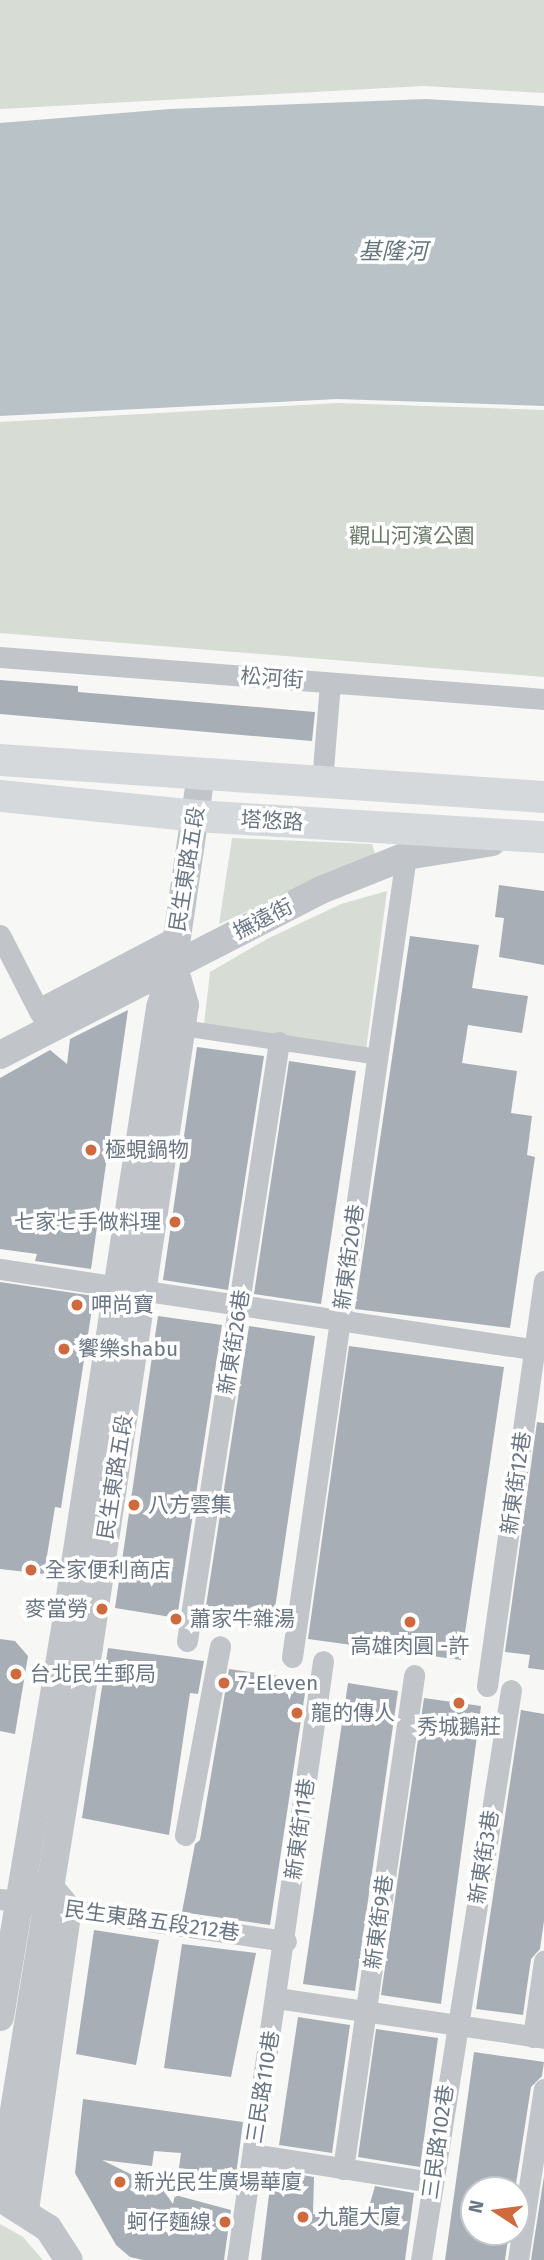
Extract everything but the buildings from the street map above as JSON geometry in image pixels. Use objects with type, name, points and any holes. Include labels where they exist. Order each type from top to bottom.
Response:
[{"type":"main road","name":"塔悠路","points":[[0,760],[544,797]]},
{"type":"main road","name":"塔悠路","points":[[0,796],[196,816],[544,839]]},
{"type":"street","name":"松河街","points":[[0,657],[544,699]]},
{"type":"street","points":[[322,782],[330,683]]},
{"type":"street","name":"民生東路五段","points":[[0,2017],[29,1896],[131,1290],[185,1005],[174,953],[201,775]]},
{"type":"street","name":"撫遠街","points":[[0,1034],[40,1013],[174,953],[406,856],[481,843],[544,839]]},
{"type":"street","name":"新東街20巷","points":[[292,1657],[406,856]]},
{"type":"street","points":[[0,934],[40,1013]]},
{"type":"street","name":"撫遠街","points":[[0,1055],[174,953]]},
{"type":"street","points":[[196,1030],[378,1057]]},
{"type":"street","name":"新東街26巷","points":[[187,1642],[279,1042]]},
{"type":"street","points":[[0,1269],[240,1308],[540,1350]]},
{"type":"street","name":"新東街12巷","points":[[487,1686],[540,1350],[544,1281]]},
{"type":"street","points":[[185,1835],[220,1646]]},
{"type":"street","name":"新東街11巷","points":[[277,1998],[323,1661]]},
{"type":"street","name":"新東街9巷","points":[[343,2169],[414,1675]]},
{"type":"street","name":"新東街3巷","points":[[456,2024],[511,1690]]},
{"type":"street","name":"民生東路五段","points":[[8,2202],[29,1896]]},
{"type":"street","name":"民生東路五段212巷","points":[[29,1896],[286,1941]]},
{"type":"street","points":[[277,1998],[538,2038],[544,1961]]},
{"type":"street","name":"三民路110巷","points":[[237,2260],[277,1998]]},
{"type":"street","name":"三民路102巷","points":[[421,2260],[456,2024]]},
{"type":"street","points":[[518,2260],[544,2089]]},
{"type":"street","points":[[253,2154],[432,2182]]},
{"type":"street","points":[[8,2202],[48,2228],[69,2260]]},
{"type":"green space","points":[[0,0],[544,0],[544,93],[423,86],[0,109]]},
{"type":"green space","name":"觀山河濱公園","points":[[337,403],[544,410],[544,677],[0,633],[0,422]]},
{"type":"green space","points":[[232,838],[372,844],[375,854],[219,924]]},
{"type":"green space","points":[[387,891],[366,1050],[204,1024],[210,972],[267,939],[341,904]]},
{"type":"green space","points":[[0,2224],[23,2237],[43,2260],[0,2260]]},
{"type":"water","name":"基隆河","points":[[426,99],[544,106],[544,406],[337,399],[0,416],[0,123],[170,109]]},
{"type":"place","name":"極蜆鍋物","points":[[91,1150]]},
{"type":"place","name":"七家七手做料理","points":[[175,1222]]},
{"type":"place","name":"呷尚寶","points":[[77,1305]]},
{"type":"place","name":"饗樂shabu","points":[[64,1349]]},
{"type":"place","name":"八方雲集","points":[[134,1505]]},
{"type":"place","name":"全家便利商店","points":[[31,1570]]},
{"type":"place","name":"麥當勞","points":[[102,1609]]},
{"type":"place","name":"蕭家牛雜湯","points":[[176,1619]]},
{"type":"place","name":"高雄肉圓 -許","points":[[410,1622]]},
{"type":"place","name":"台北民生郵局","points":[[16,1674]]},
{"type":"place","name":"7-Eleven","points":[[224,1683]]},
{"type":"place","name":"秀城鵝莊","points":[[459,1703]]},
{"type":"place","name":"龍的傳人","points":[[297,1713]]},
{"type":"place","name":"新光民生廣場華廈","points":[[120,2182]]},
{"type":"place","name":"九龍大廈","points":[[303,2217]]},
{"type":"place","name":"蚵仔麵線","points":[[225,2222]]}]
